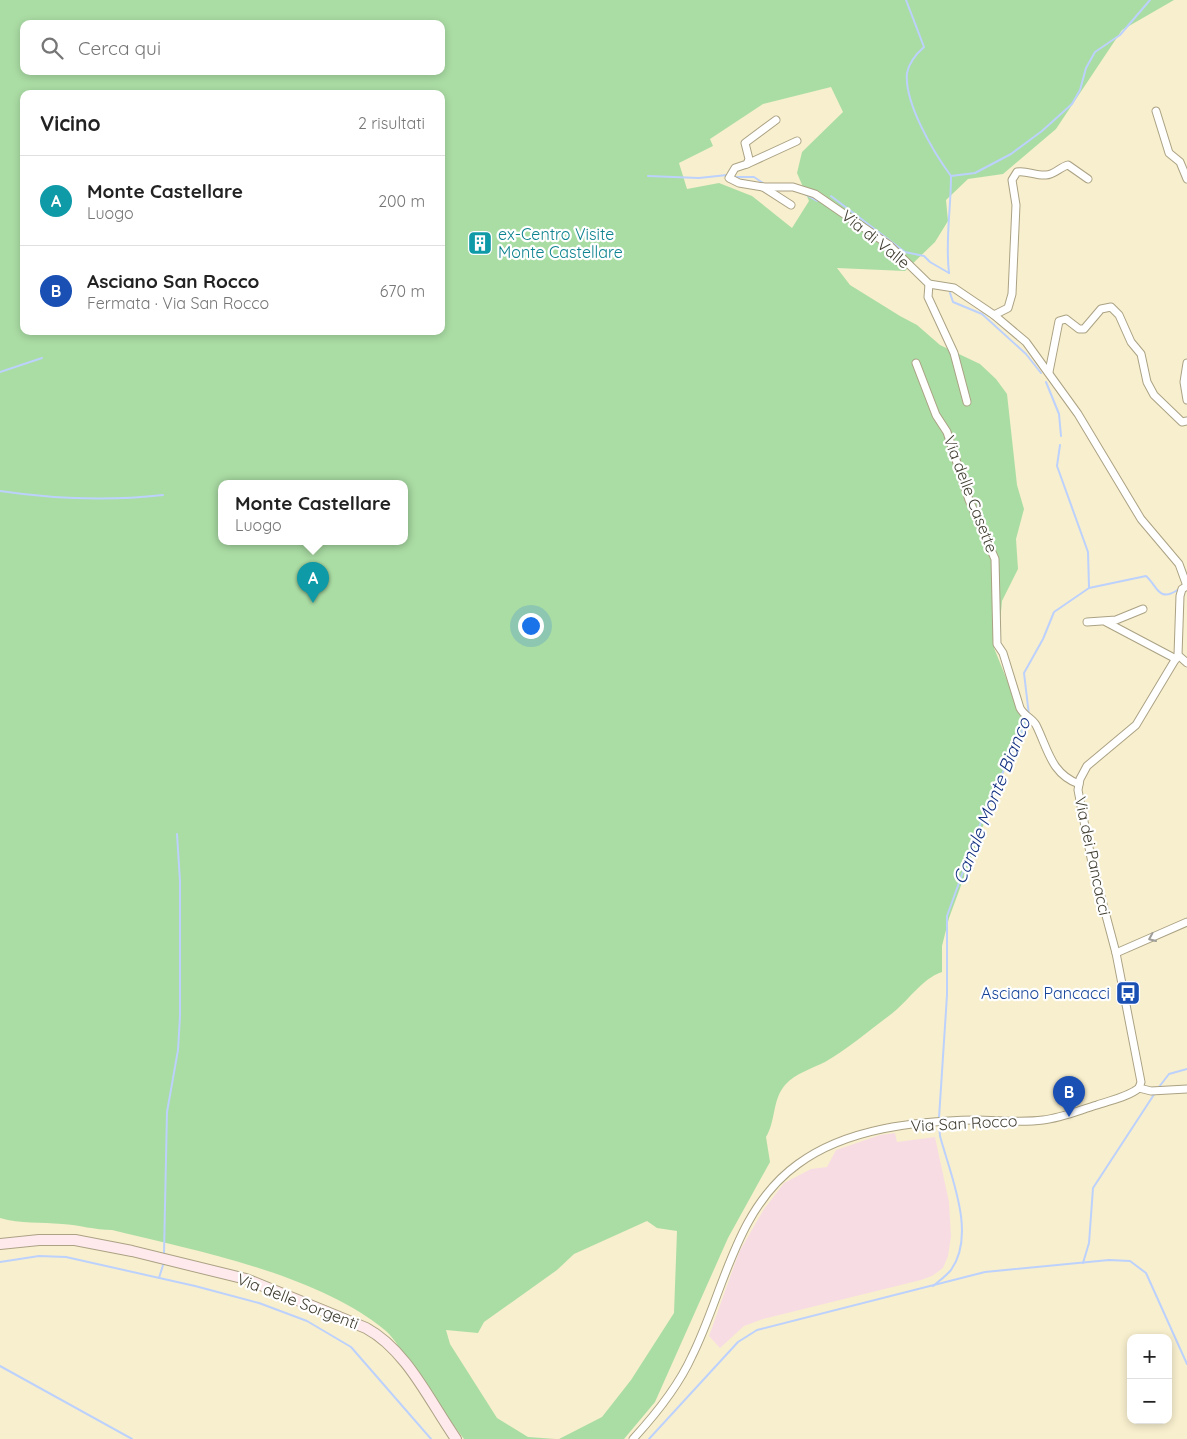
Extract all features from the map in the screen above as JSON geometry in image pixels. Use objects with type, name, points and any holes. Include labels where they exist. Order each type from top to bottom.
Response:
[{"type":"main road","name":"Via delle Sorgenti","points":[[0,1244],[62,1239],[86,1241],[114,1247],[246,1279],[366,1328],[387,1344],[402,1360],[456,1439]]},
{"type":"street","points":[[1156,111],[1169,153],[1180,162],[1187,179]]},
{"type":"street","points":[[747,164],[749,159],[745,143],[776,120]]},
{"type":"street","points":[[747,164],[797,141]]},
{"type":"street","name":"Via di Valle","points":[[747,164],[735,168],[729,178],[739,183],[763,187],[793,188],[823,198],[889,245],[929,284]]},
{"type":"street","points":[[994,315],[1008,308],[1012,294],[1016,205],[1012,180],[1017,172],[1045,175],[1052,174],[1062,166],[1068,165],[1088,180]]},
{"type":"street","points":[[763,187],[791,205]]},
{"type":"street","points":[[967,402],[954,353],[928,297],[929,284],[954,288],[994,315],[1026,342],[1078,414],[1141,519],[1176,558],[1186,584],[1180,596],[1177,657]]},
{"type":"street","points":[[1049,372],[1059,322],[1066,319],[1079,329],[1084,329],[1101,309],[1111,308],[1119,315],[1131,342],[1141,354],[1147,382],[1154,395],[1182,422],[1187,421]]},
{"type":"street","name":"Via delle Casette","points":[[916,363],[936,415],[947,432],[969,500],[995,559],[996,644],[1003,653],[1024,715],[1032,720],[1058,772],[1079,784]]},
{"type":"street","points":[[1187,363],[1184,382],[1187,400]]},
{"type":"street","points":[[1087,622],[1106,622],[1123,618],[1143,609]]},
{"type":"street","points":[[1106,622],[1187,663]]},
{"type":"street","name":"Via dei Pancacci","points":[[1139,1088],[1141,1082],[1136,1050],[1116,953],[1092,863],[1079,801],[1079,784],[1087,766],[1136,725],[1177,657]]},
{"type":"street","points":[[1116,953],[1187,922]]},
{"type":"street","points":[[1139,1088],[1151,1091],[1187,1089]]},
{"type":"street","name":"Via San Rocco","points":[[633,1439],[662,1405],[686,1369],[701,1338],[739,1238],[764,1200],[786,1173],[813,1154],[853,1137],[878,1130],[945,1121],[1045,1120],[1109,1101],[1139,1088]]},
{"type":"shaded area","points":[[895,1133],[897,1142],[935,1137],[949,1202],[951,1236],[948,1256],[943,1268],[932,1276],[921,1280],[763,1319],[744,1326],[720,1348],[709,1336],[739,1252],[764,1209],[784,1183],[811,1169],[827,1167],[836,1150],[880,1135]]},
{"type":"green space","points":[[0,0],[1174,0],[1122,30],[1056,129],[1003,174],[968,179],[946,200],[948,221],[935,242],[905,271],[837,268],[850,285],[917,325],[940,345],[980,364],[996,379],[1007,394],[1017,485],[1024,509],[1016,539],[1018,569],[1002,601],[1000,623],[994,648],[1022,717],[1029,722],[1007,761],[949,918],[942,946],[942,972],[934,975],[921,985],[897,1010],[850,1046],[825,1062],[794,1077],[785,1085],[778,1097],[766,1137],[770,1162],[728,1238],[655,1402],[624,1439],[559,1439],[602,1417],[631,1380],[674,1313],[677,1231],[657,1228],[647,1221],[574,1254],[557,1270],[484,1322],[478,1333],[446,1330],[450,1344],[497,1418],[528,1437],[556,1439],[464,1439],[389,1334],[358,1311],[326,1294],[255,1267],[112,1230],[0,1218]],"holes":[[[831,87],[843,112],[802,152],[797,173],[809,201],[792,228],[752,196],[719,183],[687,189],[679,163],[713,146],[710,139],[763,104]]]},
{"type":"waterway","points":[[906,0],[924,47],[913,59],[908,69],[907,85],[910,99],[929,141],[951,176]]},
{"type":"waterway","points":[[951,176],[975,173],[1011,154],[1042,131],[1072,104],[1080,90],[1086,68],[1095,52],[1120,35],[1150,0]]},
{"type":"waterway","points":[[648,176],[699,178],[727,175]]},
{"type":"waterway","points":[[949,273],[951,176]]},
{"type":"waterway","points":[[736,177],[754,177],[763,183]]},
{"type":"waterway","points":[[803,193],[817,201]]},
{"type":"waterway","points":[[831,196],[905,252],[924,256],[930,262],[949,273]]},
{"type":"waterway","points":[[950,293],[953,302],[982,314],[1026,354],[1041,373]]},
{"type":"waterway","points":[[0,372],[42,358]]},
{"type":"waterway","points":[[1046,382],[1059,414],[1061,436]]},
{"type":"waterway","points":[[1060,445],[1057,466],[1088,552],[1089,587]]},
{"type":"waterway","points":[[0,491],[82,498],[163,495]]},
{"type":"waterway","name":"Canale Monte Bianco","points":[[1029,715],[1024,673],[1043,639],[1054,612],[1089,588],[1146,576],[1162,594],[1167,595],[1179,589]]},
{"type":"waterway","name":"Canale Monte Bianco","points":[[939,1118],[947,995],[947,916],[985,811],[1027,720]]},
{"type":"waterway","points":[[164,1253],[167,1112],[178,1050],[180,1016],[180,881],[177,834]]},
{"type":"waterway","points":[[1159,1087],[1169,1074],[1187,1069]]},
{"type":"waterway","points":[[1083,1263],[1089,1243],[1093,1188],[1155,1093]]},
{"type":"waterway","name":"Canale Monte Bianco","points":[[933,1286],[951,1270],[958,1255],[962,1239],[959,1204],[940,1136],[939,1123]]},
{"type":"waterway","points":[[0,1262],[39,1256],[66,1257],[195,1286],[259,1303],[307,1321],[351,1347],[431,1439]]},
{"type":"waterway","points":[[649,1439],[738,1342],[757,1330],[985,1272],[1109,1260],[1130,1261],[1146,1273],[1187,1364]]},
{"type":"waterway","points":[[159,1278],[163,1265]]},
{"type":"waterway","points":[[0,1366],[132,1439]]},
{"type":"place","name":"ex-Centro Visite Monte Castellare","points":[[480,243]]},
{"type":"place","name":"Monte Castellare","points":[[313,603]]},
{"type":"place","name":"Asciano Pancacci","points":[[1128,993]]},
{"type":"place","name":"Asciano San Rocco","points":[[1069,1117]]}]
